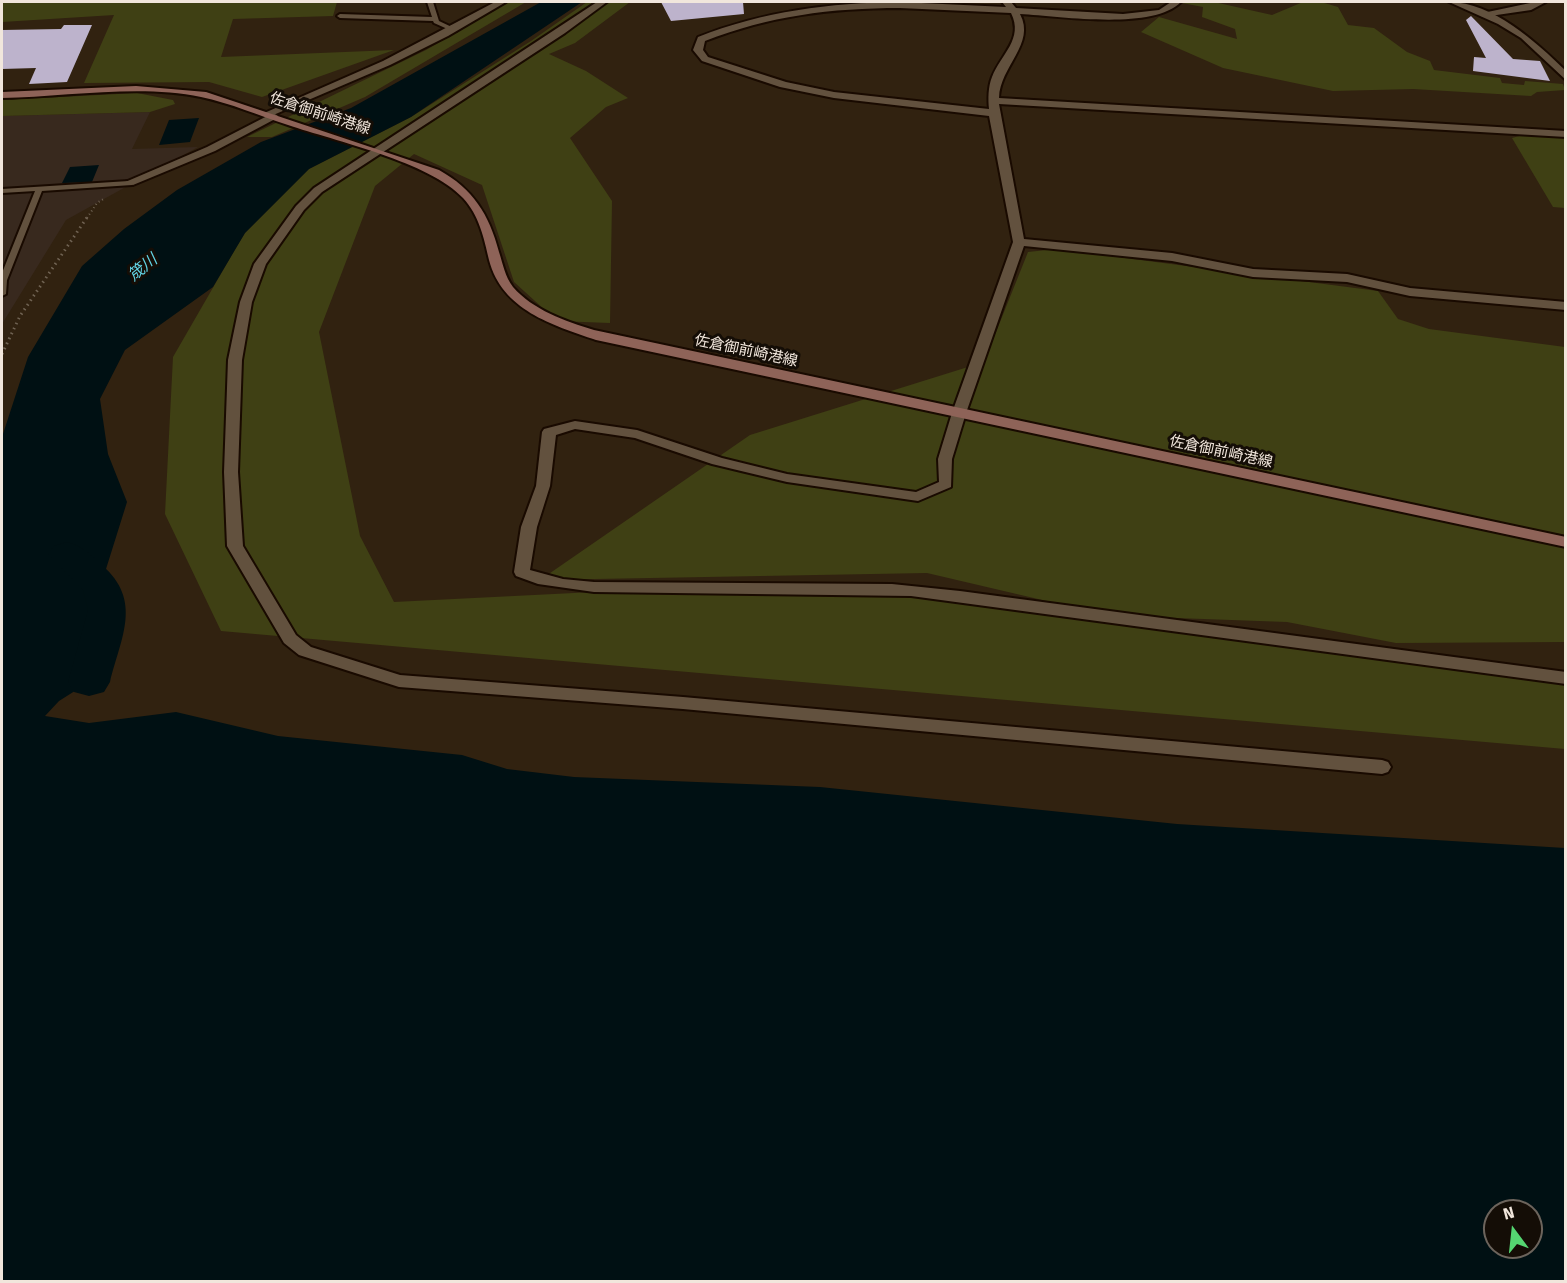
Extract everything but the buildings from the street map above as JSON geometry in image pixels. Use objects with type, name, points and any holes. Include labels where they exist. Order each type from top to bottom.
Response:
[{"type":"main road","name":"佐倉御前崎港線","points":[[2,95],[158,90],[202,94],[377,151],[444,176],[477,205],[487,225],[499,273],[508,289],[545,315],[602,337],[1566,542]]},
{"type":"street","points":[[129,183],[211,149],[270,115],[382,67],[454,30],[501,2]]},
{"type":"street","points":[[602,2],[562,31],[318,190],[300,208],[260,264],[246,302],[235,360],[231,472],[235,546],[290,639],[305,651],[399,681],[683,703],[1382,767]]},
{"type":"street","points":[[1006,2],[1015,11],[1023,28],[1020,39],[997,77],[993,100],[1019,242],[958,414],[945,459],[946,484],[918,497],[787,478],[717,461],[637,434],[575,425],[549,432],[543,486],[529,527],[522,572],[530,579],[579,586],[708,590],[746,587],[886,589],[960,596],[1566,678]]},
{"type":"street","points":[[994,113],[913,106],[784,85],[705,59],[698,50],[700,39],[796,9],[871,3],[1143,16],[1162,12],[1176,2]]},
{"type":"street","points":[[1453,2],[1524,36],[1566,77]]},
{"type":"street","points":[[1482,14],[1531,8],[1541,2]]},
{"type":"street","points":[[993,100],[1566,134]]},
{"type":"street","points":[[1019,242],[1172,257],[1253,273],[1347,278],[1410,292],[1566,306]]},
{"type":"lane","points":[[430,2],[436,22],[454,30]]},
{"type":"lane","points":[[340,16],[434,19]]},
{"type":"lane","points":[[2,191],[129,183]]},
{"type":"lane","points":[[2,294],[2,281],[39,189]]},
{"type":"path","points":[[2,354],[20,316],[97,203],[129,183]]},
{"type":"shaded area","points":[[2,2],[337,2],[333,16],[233,19],[221,57],[394,50],[262,97],[209,82],[84,83],[114,15],[2,22]]},
{"type":"shaded area","points":[[509,2],[526,2],[365,97],[272,137],[247,137],[426,50]]},
{"type":"shaded area","points":[[587,2],[630,2],[575,43],[549,54],[586,71],[628,98],[606,107],[570,138],[612,201],[610,323],[557,321],[514,282],[482,185],[414,154],[375,186],[319,332],[360,536],[394,602],[614,591],[903,589],[1102,614],[927,573],[540,580],[750,435],[984,362],[1028,252],[1056,249],[1378,291],[1398,319],[1429,329],[1565,347],[1565,642],[1396,643],[1287,622],[1120,616],[1565,677],[1565,749],[221,631],[165,514],[173,357],[237,246],[245,233],[309,169],[411,117],[531,41]]},
{"type":"shaded area","points":[[1214,2],[1272,15],[1303,2],[1321,2],[1338,7],[1348,25],[1374,28],[1407,52],[1430,61],[1434,70],[1500,78],[1502,83],[1524,85],[1525,81],[1563,84],[1565,90],[1537,92],[1531,96],[1413,89],[1333,91],[1223,68],[1141,32],[1159,17],[1237,39],[1235,29],[1202,17],[1203,7],[1182,3]]},
{"type":"shaded area","points":[[137,93],[173,100],[175,104],[150,112],[2,116],[2,100]]},
{"type":"shaded area","points":[[150,112],[132,149],[198,147],[66,220],[2,324],[2,116]]},
{"type":"shaded area","points":[[1523,135],[1565,137],[1565,208],[1553,207],[1512,138]]},
{"type":"water","points":[[541,2],[582,2],[411,117],[309,169],[245,233],[213,287],[125,350],[100,399],[108,454],[127,502],[101,585],[108,610],[89,682],[59,701],[45,716],[89,723],[176,712],[278,736],[462,755],[507,769],[574,777],[820,787],[1177,824],[1565,848],[1565,1281],[2,1282],[2,437],[28,357],[82,266],[124,229],[177,190],[261,142],[351,108]]},
{"type":"water","points":[[199,118],[190,142],[159,145],[169,120]]},
{"type":"water","points":[[99,165],[92,182],[62,183],[70,167]]},
{"type":"waterway","name":"筬川","points":[[67,554],[101,585],[108,610],[89,682]]}]
